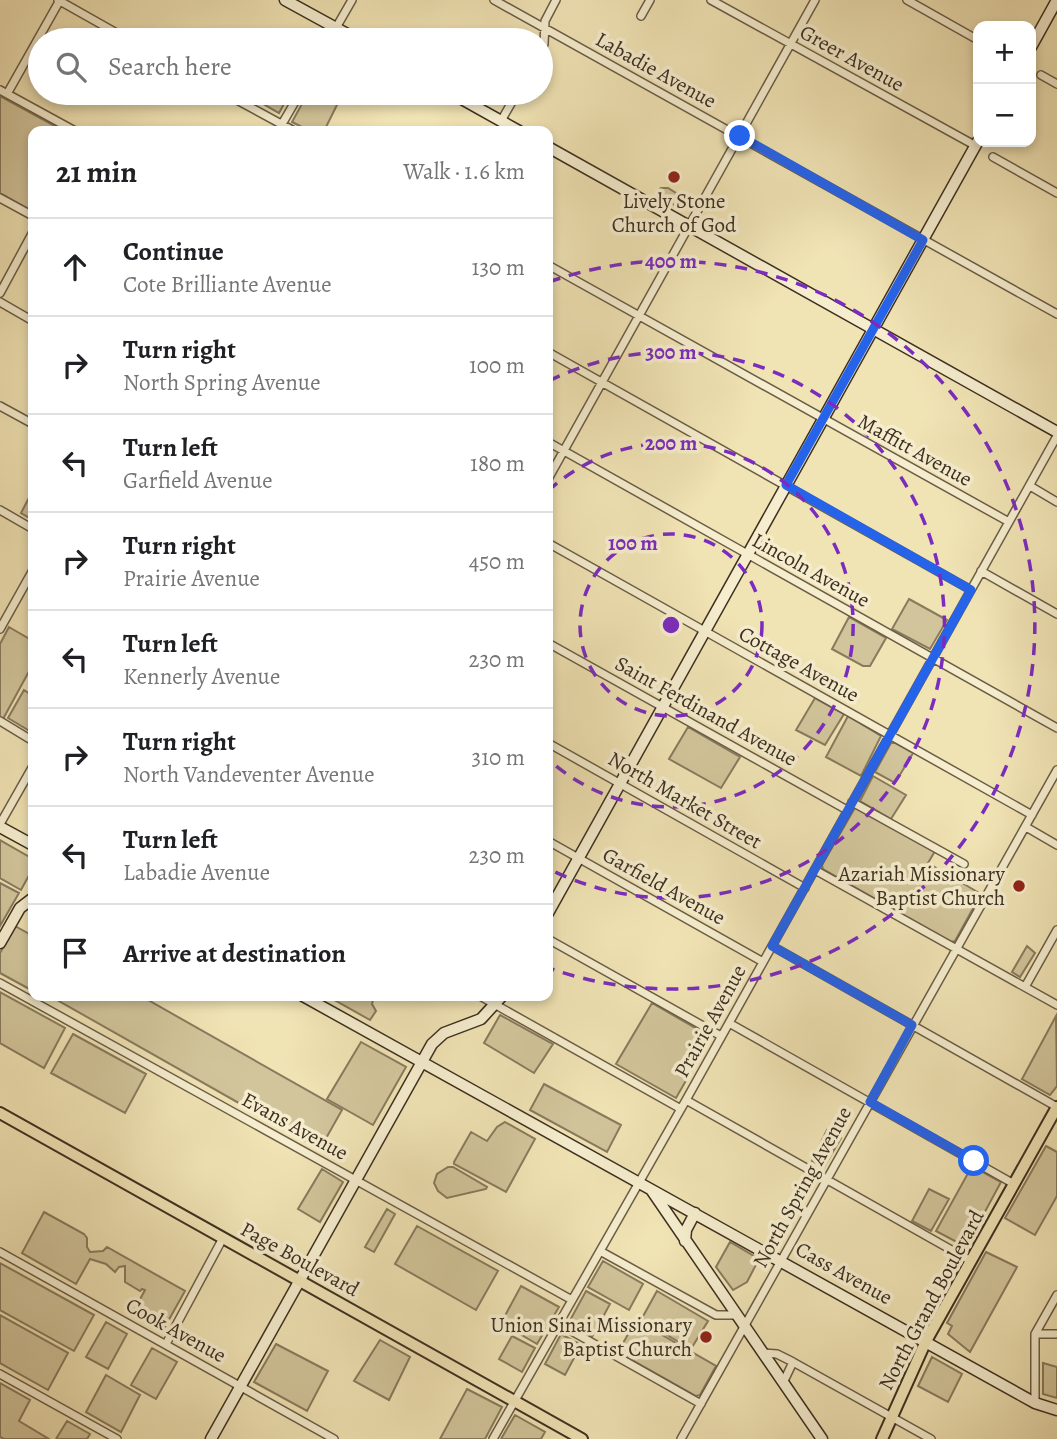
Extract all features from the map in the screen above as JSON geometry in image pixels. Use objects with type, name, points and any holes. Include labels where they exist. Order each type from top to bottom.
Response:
[{"type":"main road","points":[[285,0],[336,28]]},
{"type":"main road","points":[[1036,38],[1057,0]]},
{"type":"main road","points":[[472,105],[510,126]]},
{"type":"main road","points":[[498,126],[501,121]]},
{"type":"main road","points":[[553,904],[975,147]]},
{"type":"main road","points":[[553,150],[874,328],[1057,434]]},
{"type":"main road","points":[[0,825],[28,842]]},
{"type":"main road","points":[[0,943],[20,908],[28,902]]},
{"type":"main road","name":"Cass Avenue","points":[[312,1001],[1035,1403],[1057,1410]]},
{"type":"main road","points":[[211,1439],[420,1062],[444,1033],[481,1019],[498,1001]]},
{"type":"main road","name":"North Grand Boulevard","points":[[882,1439],[926,1341],[1057,1107]]},
{"type":"main road","name":"Page Boulevard","points":[[0,1113],[582,1439]]},
{"type":"main road","points":[[649,1188],[822,1439]]},
{"type":"main road","points":[[685,1241],[687,1227],[695,1213]]},
{"type":"street","points":[[42,28],[59,0],[108,28]]},
{"type":"street","points":[[336,28],[352,0]]},
{"type":"street","name":"Labadie Avenue","points":[[494,0],[543,27]]},
{"type":"street","points":[[543,27],[556,0]]},
{"type":"street","points":[[640,16],[650,0]]},
{"type":"street","name":"Greer Avenue","points":[[711,0],[790,45],[973,141]]},
{"type":"street","points":[[553,470],[815,0]]},
{"type":"street","points":[[907,0],[973,37]]},
{"type":"street","name":"Labadie Avenue","points":[[553,33],[1057,314]]},
{"type":"street","points":[[28,52],[4,92],[66,126]]},
{"type":"street","points":[[1041,75],[1057,84]]},
{"type":"street","points":[[243,105],[277,126]]},
{"type":"street","points":[[281,126],[293,105]]},
{"type":"street","points":[[501,121],[510,105]]},
{"type":"street","points":[[993,157],[1057,193]]},
{"type":"street","points":[[0,198],[28,213]]},
{"type":"street","points":[[0,293],[28,241]]},
{"type":"street","name":"Maffitt Avenue","points":[[553,268],[1009,522]]},
{"type":"street","points":[[0,302],[28,318]]},
{"type":"street","points":[[553,355],[971,590]]},
{"type":"street","points":[[0,406],[28,421]]},
{"type":"street","name":"Prairie Avenue","points":[[493,1439],[681,1109],[1057,434]]},
{"type":"street","name":"Lincoln Avenue","points":[[553,445],[1057,728]]},
{"type":"street","points":[[1030,486],[1057,502]]},
{"type":"street","points":[[0,510],[28,526]]},
{"type":"street","name":"Cottage Avenue","points":[[553,546],[1032,815]]},
{"type":"street","points":[[981,571],[1057,614]]},
{"type":"street","points":[[0,629],[3,616],[28,578]]},
{"type":"street","name":"Saint Ferdinand Avenue","points":[[553,646],[847,810]]},
{"type":"street","points":[[0,722],[28,738]]},
{"type":"street","name":"North Market Street","points":[[553,746],[805,888]]},
{"type":"street","name":"North Spring Avenue","points":[[681,1439],[1057,770]]},
{"type":"street","points":[[0,825],[28,775]]},
{"type":"street","points":[[852,802],[964,864]]},
{"type":"street","points":[[1026,827],[1057,845]]},
{"type":"street","name":"Garfield Avenue","points":[[553,844],[763,962]]},
{"type":"street","points":[[814,870],[1057,1005]]},
{"type":"street","points":[[1025,987],[1057,930]]},
{"type":"street","points":[[553,942],[721,1036]]},
{"type":"street","points":[[772,946],[1057,1107]]},
{"type":"street","name":"Evans Avenue","points":[[0,983],[28,999]]},
{"type":"street","name":"Evans Avenue","points":[[32,1001],[572,1300]]},
{"type":"street","points":[[501,1001],[681,1109]]},
{"type":"street","points":[[729,1023],[1014,1184]]},
{"type":"street","points":[[686,1100],[971,1261]]},
{"type":"street","points":[[166,1344],[223,1238]]},
{"type":"street","points":[[600,1251],[716,1315],[737,1315]]},
{"type":"street","name":"Cook Avenue","points":[[0,1252],[334,1439]]},
{"type":"street","points":[[1035,1403],[1035,1334],[1057,1295]]},
{"type":"street","points":[[559,1324],[701,1404]]},
{"type":"street","points":[[1035,1334],[1057,1334]]},
{"type":"street","points":[[763,1353],[777,1354],[793,1362],[931,1439]]},
{"type":"street","points":[[783,1382],[793,1362]]},
{"type":"street","points":[[0,1374],[117,1439]]},
{"type":"shaded area","points":[[0,96],[55,126],[28,126],[28,209],[0,193]]},
{"type":"shaded area","points":[[265,105],[283,105],[279,113]]},
{"type":"shaded area","points":[[301,105],[337,105],[326,126],[300,126],[292,122]]},
{"type":"shaded area","points":[[661,188],[668,188],[681,196],[678,207],[656,195]]},
{"type":"shaded area","points":[[28,500],[28,517],[21,513]]},
{"type":"shaded area","points":[[909,599],[947,620],[930,649],[892,629]]},
{"type":"shaded area","points":[[849,617],[886,638],[870,666],[863,666],[832,649]]},
{"type":"shaded area","points":[[9,627],[28,638],[28,673],[3,719],[0,717],[0,644]]},
{"type":"shaded area","points":[[24,690],[28,693],[28,730],[8,718]]},
{"type":"shaded area","points":[[815,698],[844,714],[825,745],[796,730]]},
{"type":"shaded area","points":[[848,716],[881,736],[861,776],[826,757]]},
{"type":"shaded area","points":[[688,727],[740,757],[721,788],[669,759]]},
{"type":"shaded area","points":[[891,743],[913,753],[895,783],[875,772]]},
{"type":"shaded area","points":[[873,776],[906,795],[891,819],[860,801]]},
{"type":"shaded area","points":[[856,806],[935,851],[928,863],[981,894],[955,941],[951,942],[823,869],[822,865]]},
{"type":"shaded area","points":[[0,840],[28,856],[28,877],[21,890],[0,878]]},
{"type":"shaded area","points":[[0,883],[19,893],[0,926]]},
{"type":"shaded area","points":[[15,926],[28,933],[28,988],[0,973],[0,953]]},
{"type":"shaded area","points":[[1027,946],[1035,953],[1020,977],[1012,972]]},
{"type":"shaded area","points":[[0,992],[65,1028],[44,1068],[0,1043]]},
{"type":"shaded area","points":[[59,1001],[150,1001],[342,1110],[320,1149]]},
{"type":"shaded area","points":[[336,1001],[373,1001],[376,1011],[370,1020]]},
{"type":"shaded area","points":[[652,1003],[711,1037],[676,1098],[616,1064]]},
{"type":"shaded area","points":[[500,1015],[553,1044],[534,1073],[484,1043]]},
{"type":"shaded area","points":[[1056,1016],[1057,1086],[1050,1095],[1022,1079]]},
{"type":"shaded area","points":[[73,1034],[146,1074],[125,1113],[51,1073]]},
{"type":"shaded area","points":[[361,1042],[406,1067],[373,1125],[327,1099]]},
{"type":"shaded area","points":[[544,1084],[621,1125],[607,1152],[530,1110]]},
{"type":"shaded area","points":[[505,1122],[535,1139],[506,1192],[454,1164],[471,1132],[487,1141],[497,1127]]},
{"type":"shaded area","points":[[827,1130],[841,1138],[824,1167],[812,1161]]},
{"type":"shaded area","points":[[1046,1146],[1057,1152],[1057,1196],[1035,1235],[1005,1218]]},
{"type":"shaded area","points":[[972,1166],[1001,1182],[966,1247],[936,1231]]},
{"type":"shaded area","points":[[453,1167],[487,1187],[486,1189],[447,1198],[438,1191],[434,1183],[437,1174]]},
{"type":"shaded area","points":[[322,1169],[343,1182],[320,1222],[298,1209]]},
{"type":"shaded area","points":[[929,1189],[949,1199],[931,1231],[912,1221]]},
{"type":"shaded area","points":[[387,1209],[395,1214],[374,1252],[365,1247]]},
{"type":"shaded area","points":[[44,1212],[84,1234],[90,1252],[103,1251],[107,1247],[185,1291],[162,1332],[132,1314],[145,1290],[140,1291],[125,1282],[125,1266],[119,1267],[115,1272],[106,1264],[90,1259],[76,1284],[22,1253]]},
{"type":"shaded area","points":[[417,1226],[498,1271],[476,1310],[395,1264]]},
{"type":"shaded area","points":[[730,1242],[759,1259],[747,1282],[733,1290],[716,1267]]},
{"type":"shaded area","points":[[986,1252],[1017,1267],[970,1352],[948,1334],[952,1326],[947,1323]]},
{"type":"shaded area","points":[[603,1261],[643,1284],[629,1310],[588,1287]]},
{"type":"shaded area","points":[[0,1263],[94,1315],[74,1351],[0,1310]]},
{"type":"shaded area","points":[[521,1286],[559,1307],[537,1344],[501,1323]]},
{"type":"shaded area","points":[[586,1291],[610,1304],[592,1337],[568,1324]]},
{"type":"shaded area","points":[[657,1291],[708,1321],[691,1349],[641,1320]]},
{"type":"shaded area","points":[[0,1315],[68,1353],[48,1390],[0,1363]]},
{"type":"shaded area","points":[[636,1320],[716,1366],[700,1395],[696,1396],[618,1352]]},
{"type":"shaded area","points":[[106,1322],[127,1334],[108,1369],[86,1357]]},
{"type":"shaded area","points":[[561,1334],[581,1345],[565,1375],[545,1364]]},
{"type":"shaded area","points":[[512,1336],[535,1348],[522,1372],[499,1359]]},
{"type":"shaded area","points":[[380,1340],[410,1357],[389,1400],[354,1381]]},
{"type":"shaded area","points":[[276,1344],[328,1371],[307,1411],[254,1382]]},
{"type":"shaded area","points":[[152,1348],[177,1362],[156,1399],[131,1385]]},
{"type":"shaded area","points":[[932,1357],[962,1374],[948,1402],[918,1386]]},
{"type":"shaded area","points":[[1043,1363],[1057,1367],[1057,1398],[1043,1394]]},
{"type":"shaded area","points":[[106,1375],[140,1395],[121,1432],[86,1412]]},
{"type":"shaded area","points":[[0,1383],[30,1400],[19,1421],[49,1439],[0,1437]]},
{"type":"shaded area","points":[[467,1389],[502,1407],[485,1439],[440,1439]]},
{"type":"shaded area","points":[[515,1415],[545,1432],[541,1439],[501,1439]]},
{"type":"shaded area","points":[[67,1421],[90,1434],[87,1439],[56,1439]]},
{"type":"place","name":"Lively Stone Church of God","points":[[674,177]]},
{"type":"place","name":"Azariah Missionary Baptist Church","points":[[1019,886]]},
{"type":"place","name":"Union Sinai Missionary Baptist Church","points":[[706,1337]]},
{"type":"route","points":[[740,136],[923,240],[786,485],[971,590],[772,946],[912,1025],[870,1102],[974,1161]]}]
